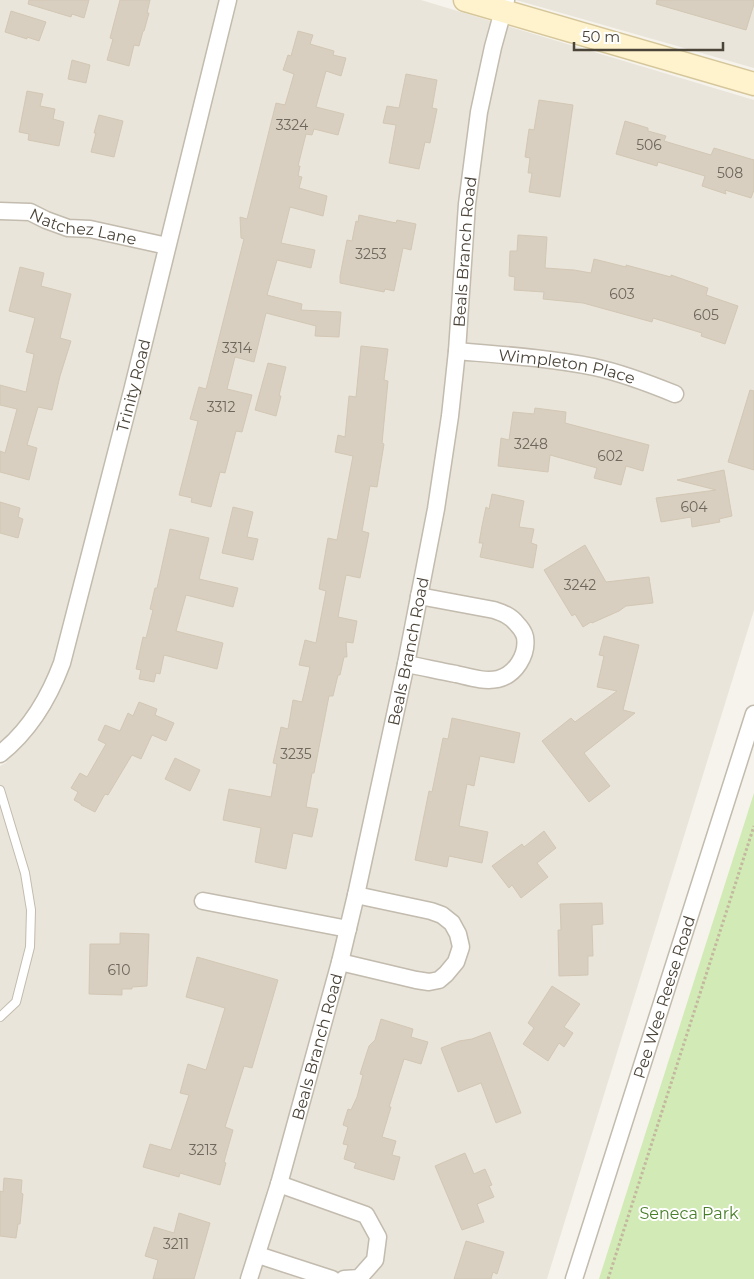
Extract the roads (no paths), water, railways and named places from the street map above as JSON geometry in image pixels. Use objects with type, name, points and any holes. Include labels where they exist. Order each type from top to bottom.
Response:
[{"type":"main road","points":[[465,0],[504,6],[754,84]]},
{"type":"street","name":"Trinity Road","points":[[0,754],[20,735],[32,720],[56,680],[62,664],[132,391],[228,0]]},
{"type":"street","name":"Beals Branch Road","points":[[249,1279],[279,1184],[340,962],[406,664],[436,510],[450,416],[457,350],[467,204],[477,130],[493,47],[504,6]]},
{"type":"street","name":"Natchez Lane","points":[[0,211],[30,212],[68,228],[90,229],[167,246]]},
{"type":"street","name":"Wimpleton Place","points":[[457,350],[548,359],[596,367],[635,378],[674,394]]},
{"type":"street","points":[[406,664],[483,680],[499,679],[513,672],[523,656],[525,646],[525,637],[522,631],[513,619],[505,614],[494,610],[419,596]]},
{"type":"street","name":"Pee Wee Reese Road","points":[[574,1279],[754,714]]},
{"type":"street","points":[[340,962],[429,982],[439,980],[446,974],[456,962],[461,947],[458,934],[452,923],[442,915],[356,895]]},
{"type":"street","points":[[202,901],[348,929]]},
{"type":"street","points":[[279,1184],[366,1215],[378,1237],[375,1260],[359,1278],[344,1279]]},
{"type":"street","points":[[258,1255],[332,1279]]},
{"type":"lane","points":[[0,790],[25,874],[31,910],[30,947],[16,1002],[0,1017]]},
{"type":"park label","name":"Seneca Park","points":[[689,1213]]}]
